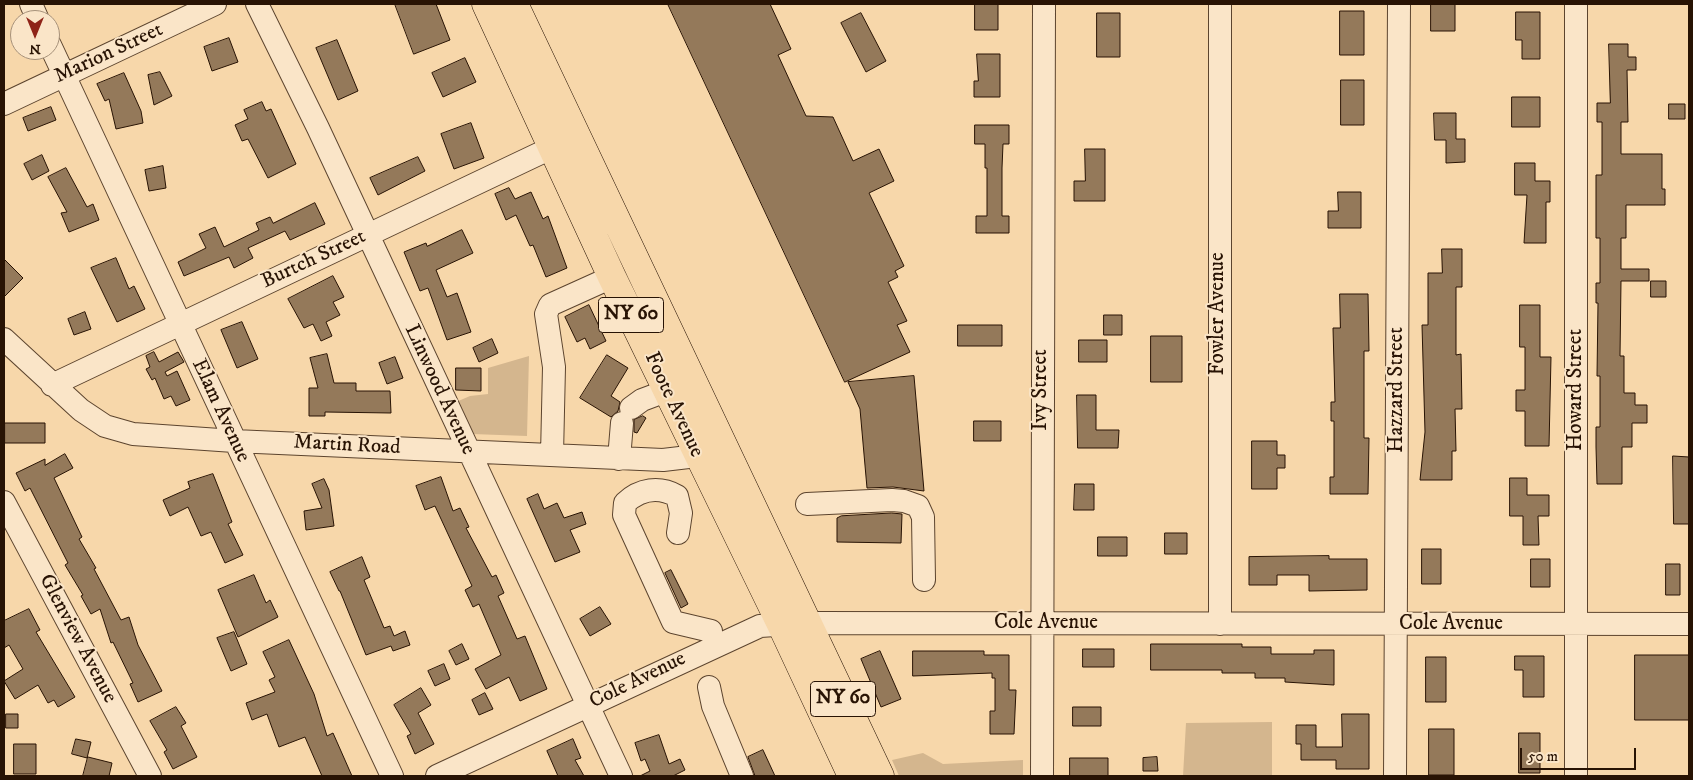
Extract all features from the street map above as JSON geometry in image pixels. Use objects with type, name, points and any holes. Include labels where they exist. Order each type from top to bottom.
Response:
[{"type":"highway","name":"Foote Avenue","points":[[486,4],[564,141],[723,447],[852,776]]},
{"type":"highway","name":"Foote Avenue","points":[[514,4],[612,277],[666,391],[697,456],[880,776]]},
{"type":"street","name":"Marion Street","points":[[4,104],[215,4]]},
{"type":"street","name":"Linwood Avenue","points":[[257,4],[621,776]]},
{"type":"street","name":"Ivy Street","points":[[1042,776],[1044,4]]},
{"type":"street","name":"Fowler Avenue","points":[[1220,4],[1220,624]]},
{"type":"street","name":"Hazzard Street","points":[[1395,776],[1399,4]]},
{"type":"street","name":"Howard Street","points":[[1576,4],[1576,776]]},
{"type":"street","name":"Elam Avenue","points":[[57,60],[179,325],[392,776]]},
{"type":"street","name":"Burtch Street","points":[[52,385],[564,141]]},
{"type":"street","points":[[552,455],[554,367],[546,314],[547,308],[612,277]]},
{"type":"street","name":"Martin Road","points":[[8,352],[96,421],[117,430],[153,436],[663,460],[697,456],[723,447]]},
{"type":"street","points":[[619,458],[626,416],[642,400],[666,391]]},
{"type":"street","points":[[678,533],[681,513],[678,496],[669,492],[651,490],[636,493],[625,503],[624,515],[673,622],[711,631]]},
{"type":"street","points":[[807,504],[904,500],[918,506],[923,517],[924,580]]},
{"type":"street","name":"Glenview Avenue","points":[[4,502],[150,776]]},
{"type":"street","name":"Cole Avenue","points":[[436,776],[760,626],[793,623],[1689,624]]},
{"type":"street","points":[[709,687],[713,706],[742,776]]},
{"type":"shaded area","points":[[529,356],[527,436],[472,434],[456,402],[470,396],[488,394],[488,368]]},
{"type":"shaded area","points":[[1272,722],[1272,776],[1183,776],[1186,723]]},
{"type":"shaded area","points":[[923,753],[943,764],[1023,760],[1023,776],[899,776],[892,760]]},
{"type":"building","points":[[395,4],[436,4],[450,40],[414,54]]},
{"type":"building","points":[[668,4],[770,4],[791,49],[778,55],[806,116],[833,117],[853,161],[879,149],[894,181],[869,193],[904,266],[895,271],[898,277],[888,282],[907,321],[897,325],[910,352],[845,382]]},
{"type":"building","points":[[975,4],[998,4],[998,30],[975,30]]},
{"type":"building","points":[[1431,4],[1455,4],[1455,31],[1431,31]]},
{"type":"building","points":[[1340,11],[1364,11],[1364,55],[1340,55]]},
{"type":"building","points":[[1516,12],[1540,12],[1540,59],[1522,59],[1522,40],[1516,40]]},
{"type":"building","points":[[861,13],[886,61],[866,72],[841,23]]},
{"type":"building","points":[[1097,13],[1120,13],[1120,57],[1097,57]]},
{"type":"building","points":[[229,38],[238,62],[212,71],[204,47]]},
{"type":"building","points":[[337,40],[358,91],[338,100],[316,48]]},
{"type":"building","points":[[1609,44],[1628,44],[1628,57],[1636,57],[1636,70],[1627,70],[1628,122],[1621,122],[1621,154],[1662,154],[1662,189],[1665,189],[1665,205],[1626,205],[1626,238],[1621,238],[1621,269],[1649,269],[1649,281],[1621,281],[1620,356],[1624,356],[1624,393],[1635,393],[1635,405],[1647,405],[1647,423],[1632,423],[1632,447],[1622,447],[1622,484],[1597,484],[1596,427],[1600,427],[1600,376],[1597,376],[1598,303],[1596,303],[1596,283],[1600,283],[1600,238],[1596,238],[1596,175],[1602,175],[1602,122],[1597,122],[1597,103],[1610,103]]},
{"type":"building","points":[[977,54],[1000,54],[1000,97],[974,97],[974,81],[978,81]]},
{"type":"building","points":[[465,58],[476,82],[443,97],[432,73]]},
{"type":"building","points":[[160,72],[172,96],[154,105],[148,75]]},
{"type":"building","points":[[124,73],[141,111],[143,123],[116,129],[109,99],[105,101],[97,84]]},
{"type":"building","points":[[1341,80],[1364,80],[1364,125],[1341,125]]},
{"type":"building","points":[[1512,97],[1540,97],[1540,127],[1512,127]]},
{"type":"building","points":[[262,102],[266,111],[271,109],[296,164],[268,178],[248,139],[242,141],[235,125],[248,119],[244,110]]},
{"type":"building","points":[[1669,104],[1685,104],[1685,119],[1669,119]]},
{"type":"building","points":[[51,107],[56,120],[28,131],[23,118]]},
{"type":"building","points":[[1434,113],[1456,113],[1456,139],[1465,139],[1465,162],[1446,163],[1446,140],[1435,140]]},
{"type":"building","points":[[471,123],[484,158],[454,169],[441,134]]},
{"type":"building","points":[[975,125],[1009,125],[1009,144],[1003,144],[1002,216],[1009,216],[1009,233],[976,233],[976,216],[987,216],[987,168],[985,168],[985,144],[975,144]]},
{"type":"building","points":[[1085,149],[1105,149],[1105,201],[1074,201],[1074,181],[1085,181]]},
{"type":"building","points":[[42,155],[49,171],[32,180],[24,164]]},
{"type":"building","points":[[418,157],[425,171],[378,195],[370,178]]},
{"type":"building","points":[[1515,163],[1535,163],[1535,181],[1550,181],[1550,202],[1546,202],[1546,243],[1524,243],[1527,195],[1515,195]]},
{"type":"building","points":[[163,166],[166,188],[149,191],[145,170]]},
{"type":"building","points":[[66,168],[87,207],[93,204],[99,220],[69,232],[61,213],[67,212],[48,177]]},
{"type":"building","points":[[509,188],[515,199],[531,192],[543,219],[548,216],[567,268],[546,277],[533,245],[530,246],[516,215],[506,220],[495,194]]},
{"type":"building","points":[[1338,192],[1361,192],[1361,228],[1328,228],[1328,211],[1338,211]]},
{"type":"building","points":[[315,203],[325,224],[290,240],[285,231],[248,248],[253,258],[234,268],[229,257],[184,276],[178,262],[206,248],[199,234],[215,227],[224,247],[259,230],[256,223],[270,217],[273,223]]},
{"type":"building","points":[[462,230],[473,253],[436,270],[447,297],[457,293],[471,332],[447,340],[428,288],[420,291],[404,252],[426,243],[427,246]]},
{"type":"building","points":[[1442,249],[1462,249],[1462,287],[1456,287],[1456,355],[1461,354],[1462,409],[1455,409],[1456,451],[1452,451],[1452,480],[1420,480],[1425,432],[1422,325],[1428,325],[1428,273],[1442,273]]},
{"type":"building","points":[[116,258],[129,289],[134,286],[145,309],[117,322],[91,268]]},
{"type":"building","points":[[4,259],[23,278],[4,297]]},
{"type":"building","points":[[333,276],[344,297],[333,302],[340,315],[326,322],[332,336],[321,341],[313,324],[304,328],[288,299]]},
{"type":"building","points":[[1651,281],[1666,281],[1666,297],[1651,297]]},
{"type":"building","points":[[1340,294],[1368,294],[1369,351],[1364,351],[1364,438],[1369,438],[1368,494],[1330,494],[1330,477],[1334,477],[1334,421],[1331,421],[1331,402],[1335,402],[1333,328],[1340,328]]},
{"type":"building","points":[[589,305],[606,341],[590,349],[585,338],[577,342],[565,317]]},
{"type":"building","points":[[1520,305],[1540,305],[1540,357],[1551,357],[1549,446],[1525,446],[1525,411],[1516,411],[1516,390],[1525,390],[1525,347],[1520,347]]},
{"type":"building","points":[[85,312],[91,329],[74,335],[68,319]]},
{"type":"building","points":[[1104,315],[1122,315],[1122,335],[1104,335]]},
{"type":"building","points":[[242,322],[258,359],[237,368],[221,330]]},
{"type":"building","points":[[958,325],[1002,325],[1002,346],[958,346]]},
{"type":"building","points":[[1151,336],[1182,336],[1182,382],[1151,382]]},
{"type":"building","points":[[492,339],[498,353],[479,362],[473,348]]},
{"type":"building","points":[[1079,340],[1107,340],[1107,362],[1079,362]]},
{"type":"building","points":[[154,352],[159,362],[178,352],[184,362],[165,372],[167,376],[177,371],[190,400],[176,406],[171,396],[164,399],[155,378],[152,380],[146,369],[150,367],[146,356]]},
{"type":"building","points":[[327,354],[334,383],[356,383],[356,391],[390,391],[391,413],[325,412],[325,416],[309,416],[309,388],[318,388],[310,358]]},
{"type":"building","points":[[607,355],[628,368],[611,396],[620,402],[618,411],[611,417],[580,398]]},
{"type":"building","points":[[395,357],[403,378],[387,384],[379,363]]},
{"type":"building","points":[[456,368],[481,368],[481,391],[456,390]]},
{"type":"building","points":[[914,376],[924,491],[893,487],[867,488],[860,409],[848,382]]},
{"type":"building","points":[[1077,395],[1096,395],[1096,430],[1119,430],[1118,448],[1078,448]]},
{"type":"building","points":[[643,416],[646,418],[637,433],[634,432],[634,420]]},
{"type":"building","points":[[974,421],[1001,421],[1001,441],[974,441]]},
{"type":"building","points":[[5,423],[45,423],[45,443],[5,443]]},
{"type":"building","points":[[1252,441],[1277,441],[1277,455],[1285,455],[1285,468],[1277,468],[1277,489],[1252,489]]},
{"type":"building","points":[[65,454],[73,468],[54,478],[82,537],[79,539],[96,568],[94,569],[121,620],[129,617],[138,645],[162,691],[138,702],[130,684],[133,683],[113,642],[111,643],[100,609],[91,614],[81,596],[83,595],[65,565],[68,563],[30,488],[25,491],[16,473],[45,459],[45,465]]},
{"type":"building","points":[[1673,456],[1689,457],[1689,524],[1674,524]]},
{"type":"building","points":[[213,474],[232,522],[228,524],[243,555],[225,563],[211,532],[201,536],[188,507],[170,516],[163,500],[190,488],[188,482]]},
{"type":"building","points":[[441,477],[453,511],[460,508],[469,527],[466,528],[492,577],[496,575],[504,593],[498,596],[517,639],[525,636],[547,689],[520,701],[509,677],[486,689],[475,669],[501,655],[479,604],[473,607],[465,590],[472,586],[435,506],[425,510],[416,486]]},
{"type":"building","points":[[1510,478],[1527,478],[1527,495],[1549,495],[1549,516],[1538,516],[1539,545],[1523,545],[1523,516],[1510,516]]},
{"type":"building","points":[[324,479],[329,490],[334,526],[306,530],[304,511],[322,508],[312,484]]},
{"type":"building","points":[[1075,484],[1094,484],[1094,510],[1074,510]]},
{"type":"building","points":[[538,494],[544,509],[557,503],[564,518],[582,512],[586,524],[570,530],[580,552],[555,562],[527,499]]},
{"type":"building","points":[[902,514],[901,543],[837,542],[837,518],[841,516]]},
{"type":"building","points":[[1165,533],[1187,533],[1187,554],[1165,554]]},
{"type":"building","points":[[1098,537],[1127,537],[1127,556],[1098,556]]},
{"type":"building","points":[[1422,549],[1441,549],[1441,584],[1422,584]]},
{"type":"building","points":[[1329,556],[1329,559],[1367,559],[1367,590],[1309,591],[1309,575],[1277,575],[1277,585],[1249,585],[1249,557]]},
{"type":"building","points":[[362,557],[370,577],[364,580],[384,628],[390,626],[394,636],[405,631],[410,645],[393,651],[391,646],[366,655],[340,591],[330,572]]},
{"type":"building","points":[[1531,559],[1550,559],[1550,587],[1531,587]]},
{"type":"building","points":[[1666,564],[1680,564],[1680,595],[1666,595]]},
{"type":"building","points":[[671,570],[688,604],[681,608],[665,573]]},
{"type":"building","points":[[254,575],[266,603],[270,600],[278,617],[238,637],[218,590]]},
{"type":"building","points":[[600,607],[611,624],[590,636],[580,619]]},
{"type":"building","points":[[29,609],[40,630],[36,632],[75,697],[58,707],[54,700],[48,703],[38,685],[15,699],[4,681],[23,669],[9,645],[4,648],[4,621]]},
{"type":"building","points":[[234,632],[247,664],[231,671],[217,638]]},
{"type":"building","points":[[289,640],[314,694],[327,736],[333,733],[352,776],[322,776],[305,737],[279,747],[267,714],[252,720],[246,703],[275,692],[269,680],[275,677],[263,652]]},
{"type":"building","points":[[462,644],[469,659],[456,665],[449,651]]},
{"type":"building","points":[[1151,644],[1242,644],[1242,647],[1271,647],[1271,654],[1314,654],[1314,650],[1334,650],[1334,685],[1285,682],[1285,678],[1255,678],[1255,673],[1222,673],[1222,670],[1151,670]]},
{"type":"building","points":[[1083,649],[1114,649],[1114,667],[1083,667]]},
{"type":"building","points":[[880,651],[901,699],[881,707],[861,659]]},
{"type":"building","points":[[913,651],[984,651],[984,655],[1009,655],[1009,690],[1016,690],[1014,734],[990,734],[990,711],[995,711],[995,678],[992,678],[992,673],[913,676]]},
{"type":"building","points":[[1635,655],[1689,655],[1689,720],[1635,720]]},
{"type":"building","points":[[1515,656],[1544,656],[1544,697],[1523,697],[1523,670],[1515,670]]},
{"type":"building","points":[[1426,657],[1446,657],[1446,702],[1426,702]]},
{"type":"building","points":[[444,664],[450,679],[435,686],[428,671]]},
{"type":"building","points":[[421,688],[431,705],[418,713],[434,744],[415,754],[407,736],[411,734],[394,705]]},
{"type":"building","points":[[485,693],[493,709],[479,715],[472,700]]},
{"type":"building","points":[[176,707],[186,723],[181,726],[197,757],[173,769],[164,752],[167,750],[150,721]]},
{"type":"building","points":[[1073,707],[1101,707],[1101,726],[1073,726]]},
{"type":"building","points":[[6,714],[18,714],[18,728],[6,728]]},
{"type":"building","points":[[1342,714],[1369,714],[1369,769],[1336,769],[1336,760],[1301,760],[1301,744],[1296,744],[1296,725],[1316,725],[1316,747],[1342,747]]},
{"type":"building","points":[[1429,729],[1454,729],[1454,775],[1429,775]]},
{"type":"building","points":[[1519,733],[1540,733],[1540,773],[1519,773]]},
{"type":"building","points":[[659,735],[669,764],[680,759],[685,770],[673,776],[640,776],[650,771],[645,759],[641,761],[635,743]]},
{"type":"building","points":[[76,739],[91,742],[87,758],[72,754]]},
{"type":"building","points":[[573,739],[581,758],[575,760],[584,776],[558,776],[547,751]]},
{"type":"building","points":[[14,744],[36,744],[36,774],[14,774]]},
{"type":"building","points":[[763,750],[775,776],[755,776],[748,757]]},
{"type":"building","points":[[88,757],[112,763],[109,776],[83,776]]},
{"type":"building","points":[[1157,757],[1158,771],[1143,771],[1143,758]]},
{"type":"building","points":[[1070,758],[1108,758],[1108,776],[1070,776]]}]
